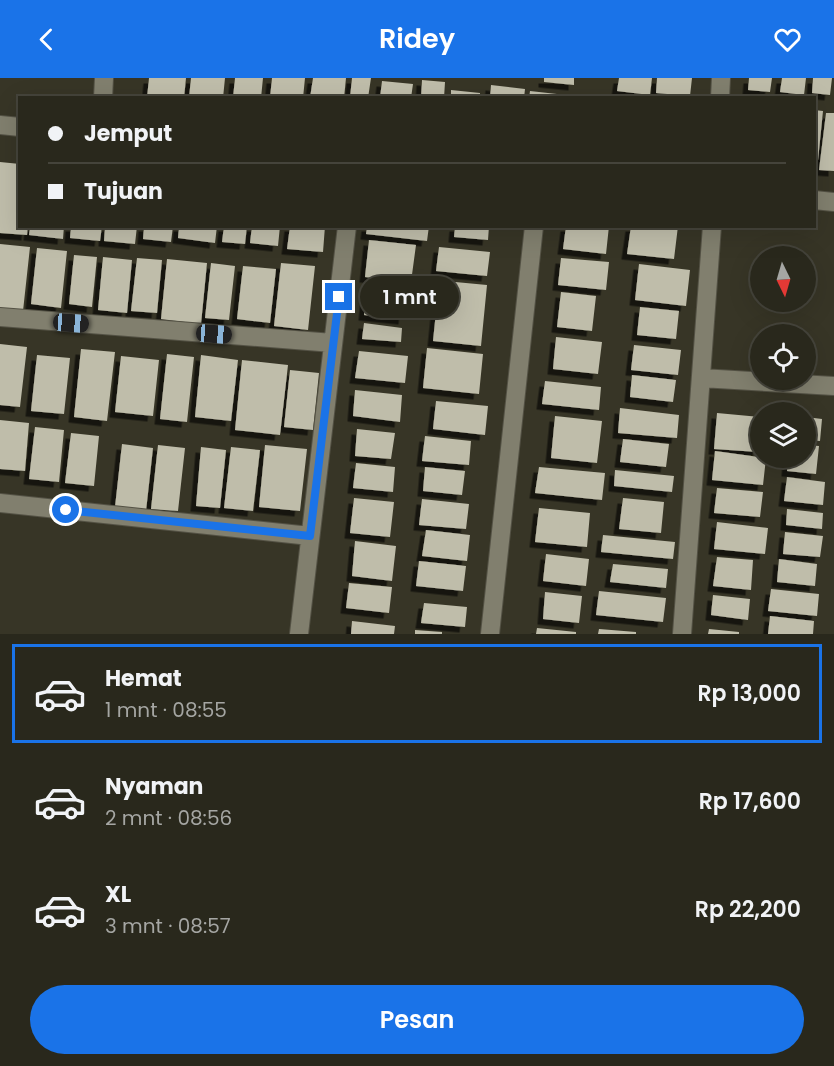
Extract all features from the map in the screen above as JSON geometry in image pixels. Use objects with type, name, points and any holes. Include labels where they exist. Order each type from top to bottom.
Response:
[{"type":"street","points":[[103,96],[104,78]]},
{"type":"street","points":[[720,96],[721,78]]},
{"type":"street","points":[[0,125],[18,127]]},
{"type":"street","points":[[816,200],[834,202]]},
{"type":"street","points":[[299,634],[347,228]]},
{"type":"street","points":[[490,634],[534,228]]},
{"type":"street","points":[[682,634],[712,228]]},
{"type":"street","points":[[0,317],[333,343]]},
{"type":"street","points":[[701,378],[834,386]]},
{"type":"street","points":[[0,503],[310,536]]},
{"type":"building","points":[[149,78],[186,78],[184,96],[147,96]]},
{"type":"building","points":[[191,78],[225,78],[223,96],[189,96]]},
{"type":"building","points":[[235,78],[263,78],[261,96],[233,96]]},
{"type":"building","points":[[272,78],[305,78],[303,96],[270,96]]},
{"type":"building","points":[[313,78],[346,78],[344,96],[310,96]]},
{"type":"building","points":[[352,78],[371,78],[368,96],[350,96]]},
{"type":"building","points":[[544,78],[574,78],[574,85],[544,82]]},
{"type":"building","points":[[619,78],[652,78],[650,95],[617,91]]},
{"type":"building","points":[[657,78],[692,78],[690,96],[656,93]]},
{"type":"building","points":[[749,78],[772,78],[770,92],[748,90]]},
{"type":"building","points":[[782,78],[806,78],[804,95],[780,92]]},
{"type":"building","points":[[813,78],[832,78],[830,95],[812,93]]},
{"type":"building","points":[[422,80],[445,82],[444,96],[421,96]]},
{"type":"building","points":[[382,81],[413,84],[411,96],[380,96]]},
{"type":"building","points":[[491,85],[525,89],[524,96],[490,96]]},
{"type":"building","points":[[451,90],[480,93],[480,96],[451,96]]},
{"type":"building","points":[[530,91],[557,94],[557,96],[529,96]]},
{"type":"building","points":[[816,110],[823,111],[816,170]]},
{"type":"building","points":[[826,113],[834,113],[834,171],[819,170]]},
{"type":"building","points":[[0,162],[18,164],[18,228],[28,228],[27,235],[0,233]]},
{"type":"building","points":[[30,228],[64,228],[63,239],[29,235]]},
{"type":"building","points":[[71,228],[102,228],[100,241],[70,238]]},
{"type":"building","points":[[105,228],[137,228],[135,244],[104,241]]},
{"type":"building","points":[[144,228],[173,228],[171,242],[143,239]]},
{"type":"building","points":[[179,228],[217,228],[215,243],[178,238]]},
{"type":"building","points":[[224,228],[247,228],[245,244],[222,242]]},
{"type":"building","points":[[252,228],[280,228],[278,246],[250,243]]},
{"type":"building","points":[[290,228],[325,228],[323,252],[287,249]]},
{"type":"building","points":[[367,228],[429,228],[427,241],[366,234]]},
{"type":"building","points":[[455,228],[489,228],[488,240],[454,237]]},
{"type":"building","points":[[566,228],[609,228],[606,254],[563,249]]},
{"type":"building","points":[[631,228],[678,228],[674,259],[627,254]]},
{"type":"building","points":[[369,240],[416,245],[411,282],[365,277]]},
{"type":"building","points":[[0,244],[30,247],[23,311],[0,308]]},
{"type":"building","points":[[439,247],[490,252],[487,276],[436,271]]},
{"type":"building","points":[[37,248],[67,251],[61,308],[31,304]]},
{"type":"building","points":[[74,255],[97,257],[92,307],[69,304]]},
{"type":"building","points":[[103,257],[132,260],[127,313],[98,310]]},
{"type":"building","points":[[137,258],[162,260],[157,313],[131,311]]},
{"type":"building","points":[[561,258],[609,262],[606,290],[558,285]]},
{"type":"building","points":[[167,259],[207,263],[201,324],[161,319]]},
{"type":"building","points":[[211,263],[235,266],[229,320],[205,318]]},
{"type":"building","points":[[281,263],[315,266],[308,330],[274,326]]},
{"type":"building","points":[[639,264],[690,270],[686,306],[635,300]]},
{"type":"building","points":[[243,266],[276,269],[270,323],[237,319]]},
{"type":"building","points":[[434,280],[487,285],[481,346],[433,341],[436,312],[431,311]]},
{"type":"building","points":[[367,286],[407,290],[404,319],[364,315]]},
{"type":"building","points":[[561,292],[596,296],[592,331],[557,327]]},
{"type":"building","points":[[640,307],[679,311],[676,339],[637,335]]},
{"type":"building","points":[[364,323],[402,328],[401,342],[362,339]]},
{"type":"building","points":[[556,337],[602,342],[598,374],[553,369]]},
{"type":"building","points":[[0,344],[27,347],[20,407],[0,405]]},
{"type":"building","points":[[634,345],[681,350],[678,375],[631,370]]},
{"type":"building","points":[[427,348],[483,354],[479,394],[423,388]]},
{"type":"building","points":[[81,349],[115,352],[107,421],[74,417]]},
{"type":"building","points":[[359,351],[408,356],[405,383],[355,378]]},
{"type":"building","points":[[167,354],[194,357],[187,422],[160,419]]},
{"type":"building","points":[[37,355],[70,358],[64,414],[31,411]]},
{"type":"building","points":[[201,355],[238,360],[231,421],[195,417]]},
{"type":"building","points":[[121,356],[159,360],[153,416],[115,412]]},
{"type":"building","points":[[242,360],[288,365],[280,435],[235,430]]},
{"type":"building","points":[[290,370],[319,373],[313,430],[284,427]]},
{"type":"building","points":[[632,375],[676,380],[673,402],[630,397]]},
{"type":"building","points":[[545,381],[601,387],[599,410],[542,404]]},
{"type":"building","points":[[355,390],[402,395],[400,422],[353,416]]},
{"type":"building","points":[[436,401],[488,406],[485,435],[433,429]]},
{"type":"building","points":[[620,408],[679,415],[677,438],[618,433]]},
{"type":"building","points":[[717,413],[750,416],[750,451],[714,449]]},
{"type":"building","points":[[555,416],[602,421],[597,463],[551,458]]},
{"type":"building","points":[[816,418],[822,419],[820,441],[816,441]]},
{"type":"building","points":[[0,420],[29,423],[25,471],[0,469]]},
{"type":"building","points":[[35,427],[64,430],[59,482],[29,479]]},
{"type":"building","points":[[357,429],[395,433],[391,459],[355,456]]},
{"type":"building","points":[[71,433],[99,436],[94,486],[65,483]]},
{"type":"building","points":[[425,436],[471,441],[469,465],[422,461]]},
{"type":"building","points":[[623,439],[669,444],[666,467],[620,462]]},
{"type":"building","points":[[122,444],[153,448],[146,511],[115,507]]},
{"type":"building","points":[[158,445],[185,448],[178,511],[151,509]]},
{"type":"building","points":[[265,445],[307,449],[300,511],[259,507]]},
{"type":"building","points":[[816,446],[819,446],[816,474],[787,471],[787,468],[816,468]]},
{"type":"building","points":[[201,447],[226,450],[220,508],[196,506]]},
{"type":"building","points":[[231,447],[260,450],[253,511],[224,508]]},
{"type":"building","points":[[715,451],[750,456],[750,468],[765,468],[763,485],[712,480]]},
{"type":"building","points":[[356,463],[395,467],[393,492],[353,488]]},
{"type":"building","points":[[425,467],[465,471],[462,495],[423,491]]},
{"type":"building","points":[[539,467],[605,473],[602,500],[535,493]]},
{"type":"building","points":[[615,470],[674,476],[672,492],[614,486]]},
{"type":"building","points":[[787,477],[825,482],[823,505],[784,501]]},
{"type":"building","points":[[717,488],[763,492],[760,517],[714,513]]},
{"type":"building","points":[[354,498],[394,502],[390,537],[350,533]]},
{"type":"building","points":[[623,498],[664,502],[661,533],[619,529]]},
{"type":"building","points":[[422,499],[469,504],[466,529],[419,525]]},
{"type":"building","points":[[539,508],[590,513],[587,547],[535,542]]},
{"type":"building","points":[[787,509],[823,513],[822,529],[786,525]]},
{"type":"building","points":[[717,522],[768,528],[765,554],[714,549]]},
{"type":"building","points":[[426,530],[470,535],[467,561],[422,556]]},
{"type":"building","points":[[785,532],[823,536],[820,557],[783,554]]},
{"type":"building","points":[[603,535],[675,542],[673,559],[601,552]]},
{"type":"building","points":[[355,541],[396,546],[392,581],[352,576]]},
{"type":"building","points":[[546,554],[589,559],[586,586],[543,581]]},
{"type":"building","points":[[717,557],[753,560],[751,590],[713,586]]},
{"type":"building","points":[[779,559],[817,564],[815,586],[777,582]]},
{"type":"building","points":[[419,561],[466,566],[463,591],[416,586]]},
{"type":"building","points":[[613,564],[668,569],[666,588],[610,582]]},
{"type":"building","points":[[349,583],[392,587],[389,613],[346,608]]},
{"type":"building","points":[[771,589],[819,594],[817,616],[768,611]]},
{"type":"building","points":[[599,591],[666,598],[663,622],[596,615]]},
{"type":"building","points":[[545,592],[582,596],[579,623],[543,619]]},
{"type":"building","points":[[713,595],[750,599],[748,620],[711,615]]},
{"type":"building","points":[[424,603],[467,607],[465,627],[421,623]]},
{"type":"building","points":[[770,616],[814,621],[813,634],[768,634]]},
{"type":"building","points":[[352,621],[395,626],[394,634],[351,634]]},
{"type":"building","points":[[537,628],[576,632],[576,634],[536,634]]},
{"type":"building","points":[[599,629],[636,632],[636,634],[598,634]]},
{"type":"building","points":[[709,629],[739,632],[739,634],[708,634]]},
{"type":"building","points":[[415,630],[442,632],[442,634],[415,634]]},
{"type":"route","points":[[66,510],[310,536],[339,297]]}]
